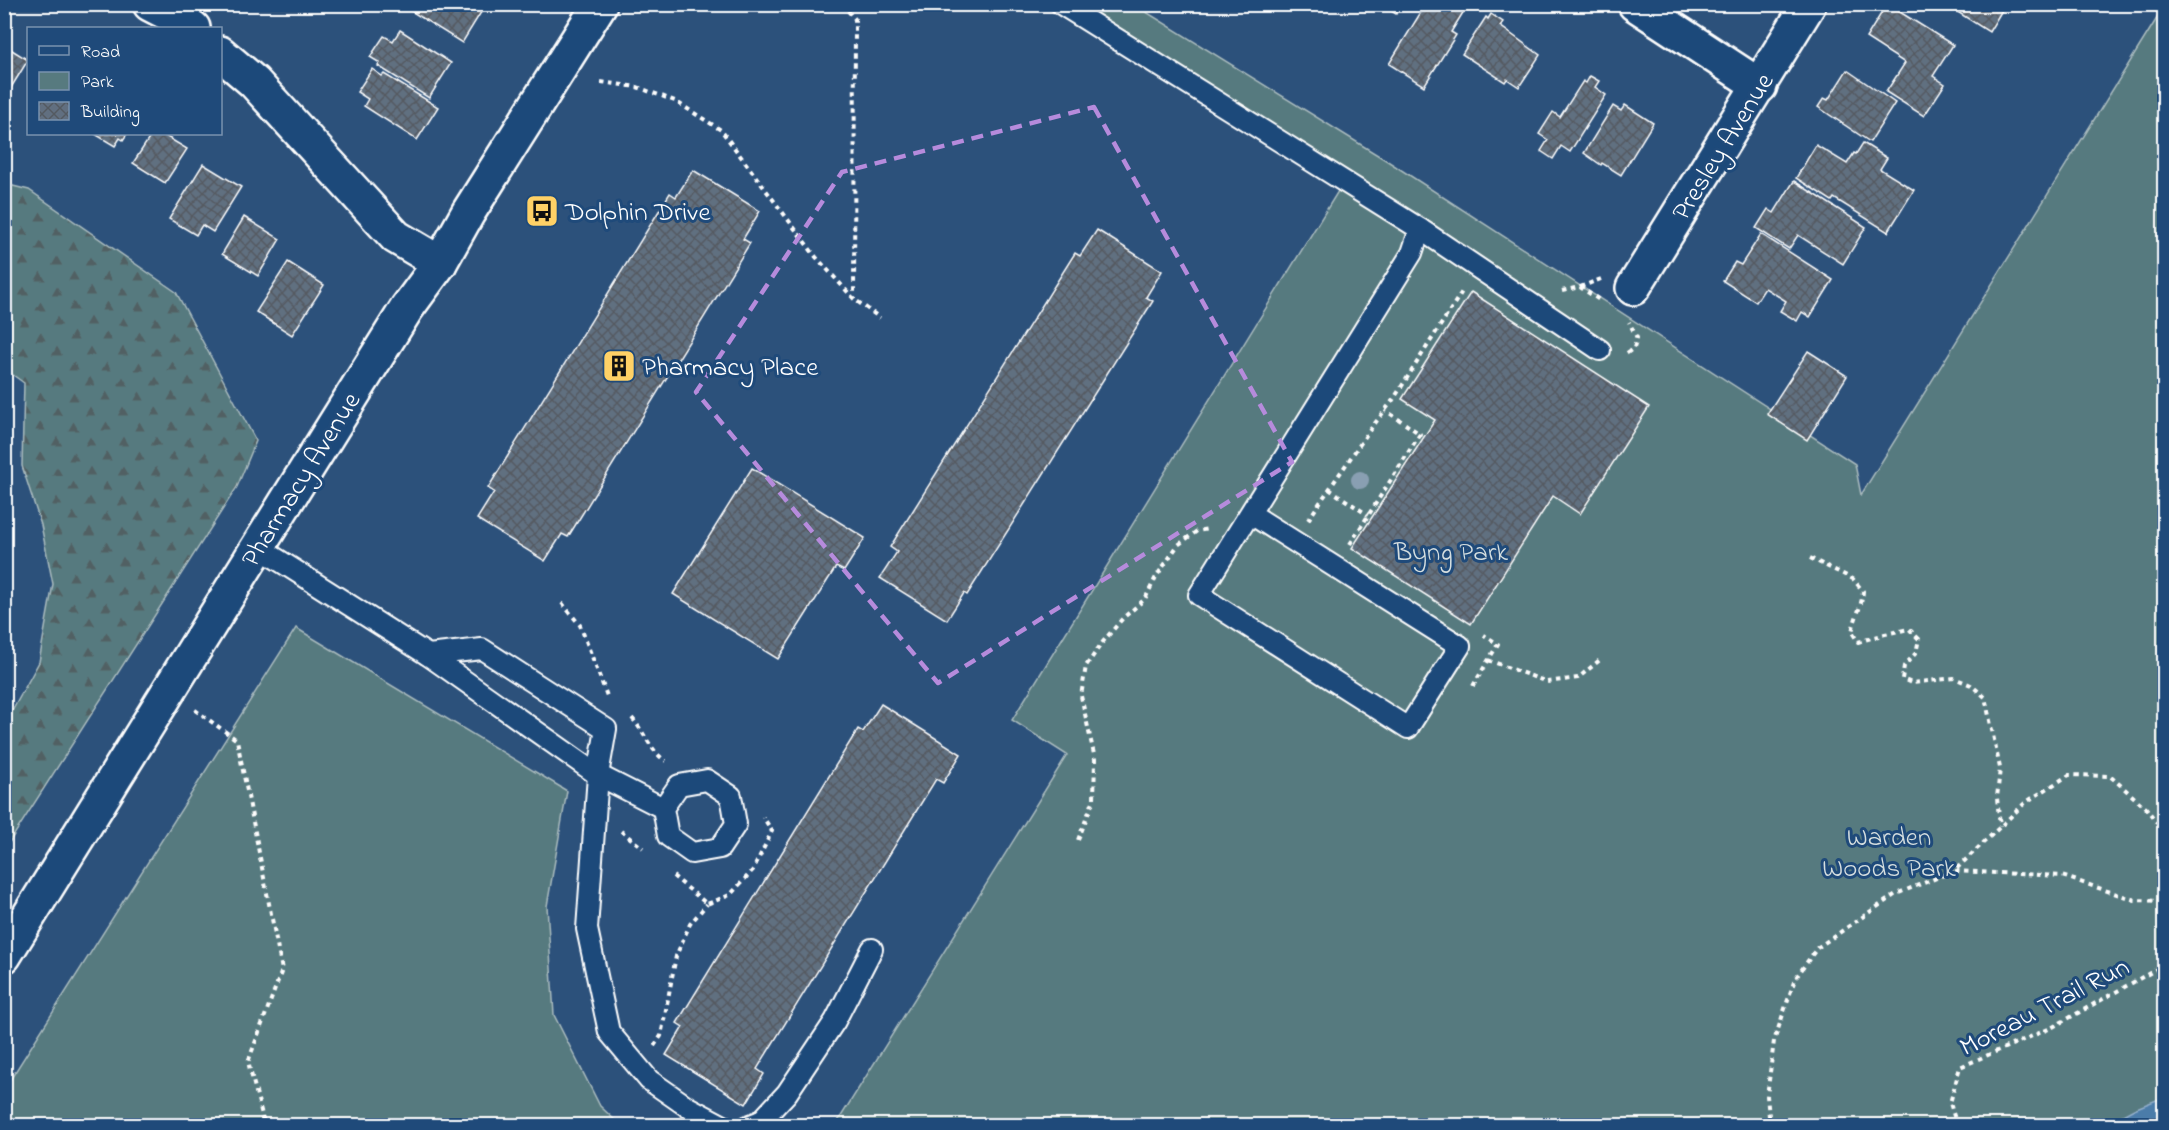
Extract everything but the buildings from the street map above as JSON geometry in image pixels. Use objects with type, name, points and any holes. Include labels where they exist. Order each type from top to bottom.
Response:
[{"type":"street","points":[[150,4],[192,27]]},
{"type":"street","name":"Pharmacy Avenue","points":[[4,956],[407,308],[440,263],[468,213],[600,4]]},
{"type":"street","points":[[1635,4],[1760,86]]},
{"type":"street","name":"Presley Avenue","points":[[1628,302],[1809,4]]},
{"type":"street","points":[[222,55],[254,82],[396,237],[440,263]]},
{"type":"lane","points":[[1061,4],[1478,266],[1600,350]]},
{"type":"lane","points":[[1251,514],[1460,646],[1408,728],[1199,595],[1412,253],[1420,229]]},
{"type":"lane","points":[[258,547],[428,655],[598,775],[663,808]]},
{"type":"lane","points":[[428,655],[482,649],[606,729],[598,775],[587,929],[609,1032],[649,1080],[688,1107],[724,1125]]},
{"type":"lane","points":[[748,1125],[761,1121],[787,1093],[835,1021],[872,949]]},
{"type":"path","points":[[842,4],[855,19],[854,299]]},
{"type":"path","points":[[601,82],[637,87],[675,101],[721,130],[816,257],[854,299],[880,318]]},
{"type":"path","points":[[1316,526],[1308,521],[1368,431],[1385,410],[1478,266]]},
{"type":"path","points":[[1568,289],[1580,287],[1605,304]]},
{"type":"path","points":[[1600,350],[1626,354],[1634,348],[1637,338],[1629,322],[1628,302]]},
{"type":"path","points":[[1348,548],[1420,434],[1385,410]]},
{"type":"path","points":[[1329,489],[1369,515]]},
{"type":"path","points":[[1078,840],[1094,800],[1095,759],[1081,696],[1086,666],[1124,618],[1145,599],[1156,577],[1178,545],[1197,531],[1209,529]]},
{"type":"path","points":[[1809,558],[1853,579],[1863,591],[1863,605],[1855,619],[1852,632],[1858,642],[1909,629],[1919,639],[1916,653],[1904,666],[1902,680],[1912,683],[1954,678],[1971,685],[1985,697],[2000,768],[1997,798],[2000,826]]},
{"type":"path","points":[[562,603],[580,625],[609,700]]},
{"type":"path","points":[[1473,686],[1498,644],[1478,631]]},
{"type":"path","points":[[1488,660],[1547,682],[1578,678],[1601,659]]},
{"type":"path","points":[[168,693],[237,740],[282,970],[248,1062],[264,1125]]},
{"type":"path","points":[[1770,1125],[1767,1096],[1774,1041],[1795,979],[1817,948],[1896,894],[1954,871],[2026,802],[2068,775],[2110,776],[2146,808],[2164,832]]},
{"type":"path","points":[[1954,871],[2062,876],[2135,900],[2164,901]]},
{"type":"path","points":[[639,1067],[661,1036],[676,956],[690,924],[707,904]]},
{"type":"path","name":"Moreau Trail Run","points":[[1957,1125],[1950,1103],[1960,1067],[2051,1028],[2164,965]]},
{"type":"highlighted area","points":[[1094,107],[1292,462],[938,683],[696,392],[842,172]]},
{"type":"green space","points":[[1046,5],[1135,5],[1389,162],[1855,464],[1861,495],[2164,7],[2164,1125],[835,1126],[1067,755],[1012,720],[1340,188]]},
{"type":"green space","points":[[5,184],[29,190],[176,292],[256,441],[237,487],[5,849],[5,724],[39,662],[53,584],[41,525],[22,466],[24,383],[5,369]]},
{"type":"green space","points":[[296,628],[567,791],[547,906],[554,1015],[600,1106],[620,1125],[5,1125],[5,1088]]},
{"type":"water","points":[[2164,1097],[2164,1123],[2159,1126],[2104,1125],[2134,1109]]},
{"type":"place","name":"Dolphin Drive","points":[[542,211]]},
{"type":"place","name":"Pharmacy Place","points":[[619,366]]},
{"type":"park label","name":"Byng Park","points":[[1451,551]]},
{"type":"park label","name":"Warden Woods Park","points":[[1889,852]]}]
